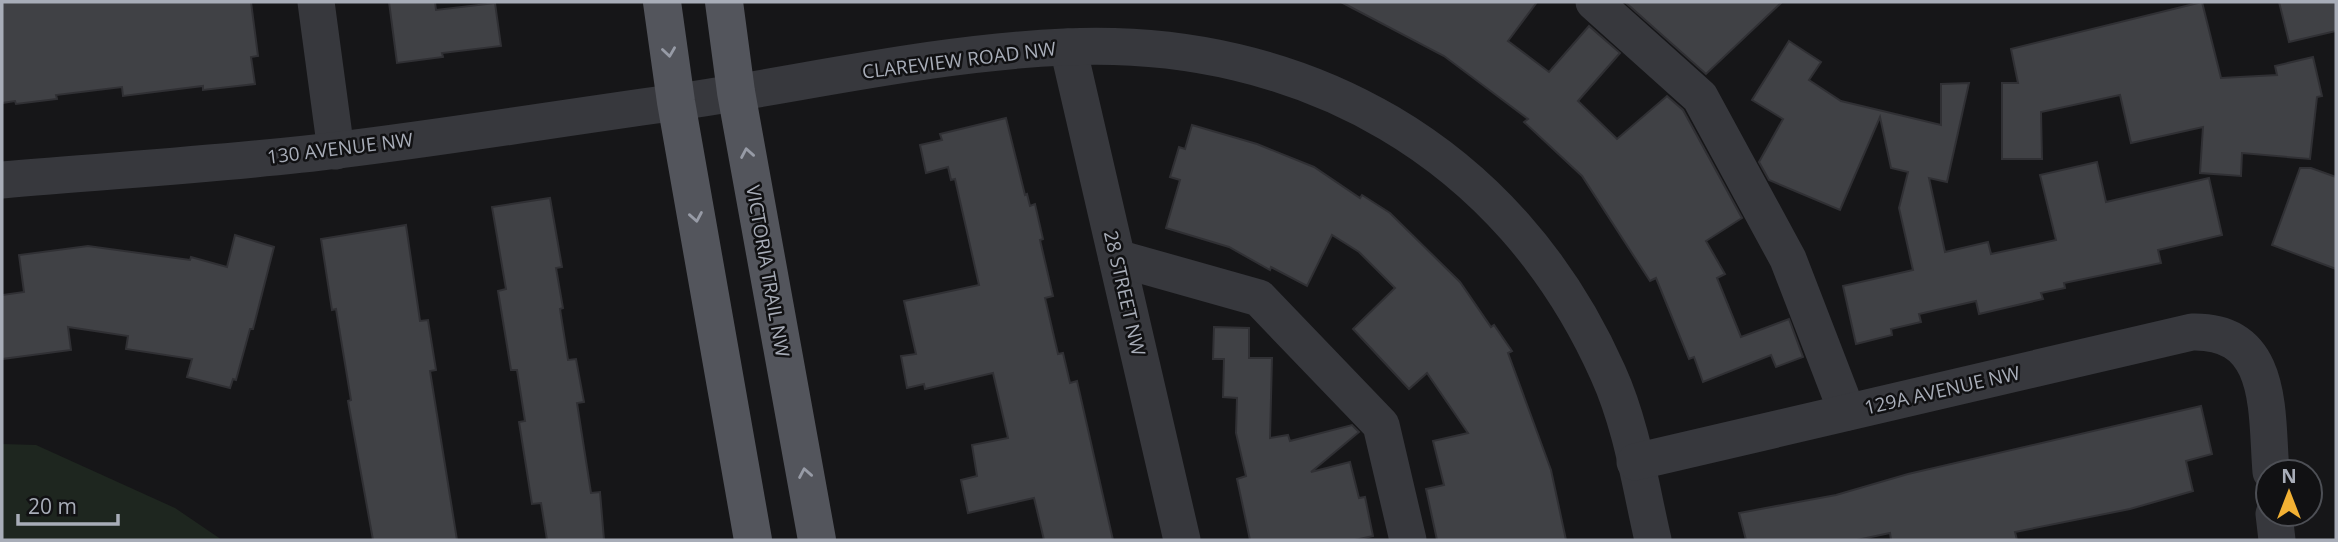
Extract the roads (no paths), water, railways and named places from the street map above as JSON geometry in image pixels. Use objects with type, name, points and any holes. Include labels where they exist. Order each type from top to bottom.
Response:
[{"type":"main road","points":[[662,2],[676,102],[753,540]]},
{"type":"main road","name":"VICTORIA TRAIL NW","points":[[724,2],[736,92],[817,540]]},
{"type":"street","points":[[316,2],[336,150]]},
{"type":"street","points":[[1594,2],[1700,97],[1788,259],[1847,412]]},
{"type":"street","name":"CLAREVIEW ROAD NW","points":[[676,102],[925,60],[1068,47],[1166,49],[1262,67],[1353,102],[1436,153],[1508,218],[1566,293],[1610,377],[1626,422],[1653,540]]},
{"type":"street","name":"28 STREET NW","points":[[1068,47],[1182,540]]},
{"type":"street","name":"130 AVENUE NW","points":[[2,180],[336,150],[676,102]]},
{"type":"street","points":[[1117,258],[1259,298],[1381,425],[1408,540]]},
{"type":"street","name":"129A AVENUE NW","points":[[1635,462],[2192,332],[2212,332],[2230,338],[2245,349],[2255,362],[2261,378],[2270,458]]}]
